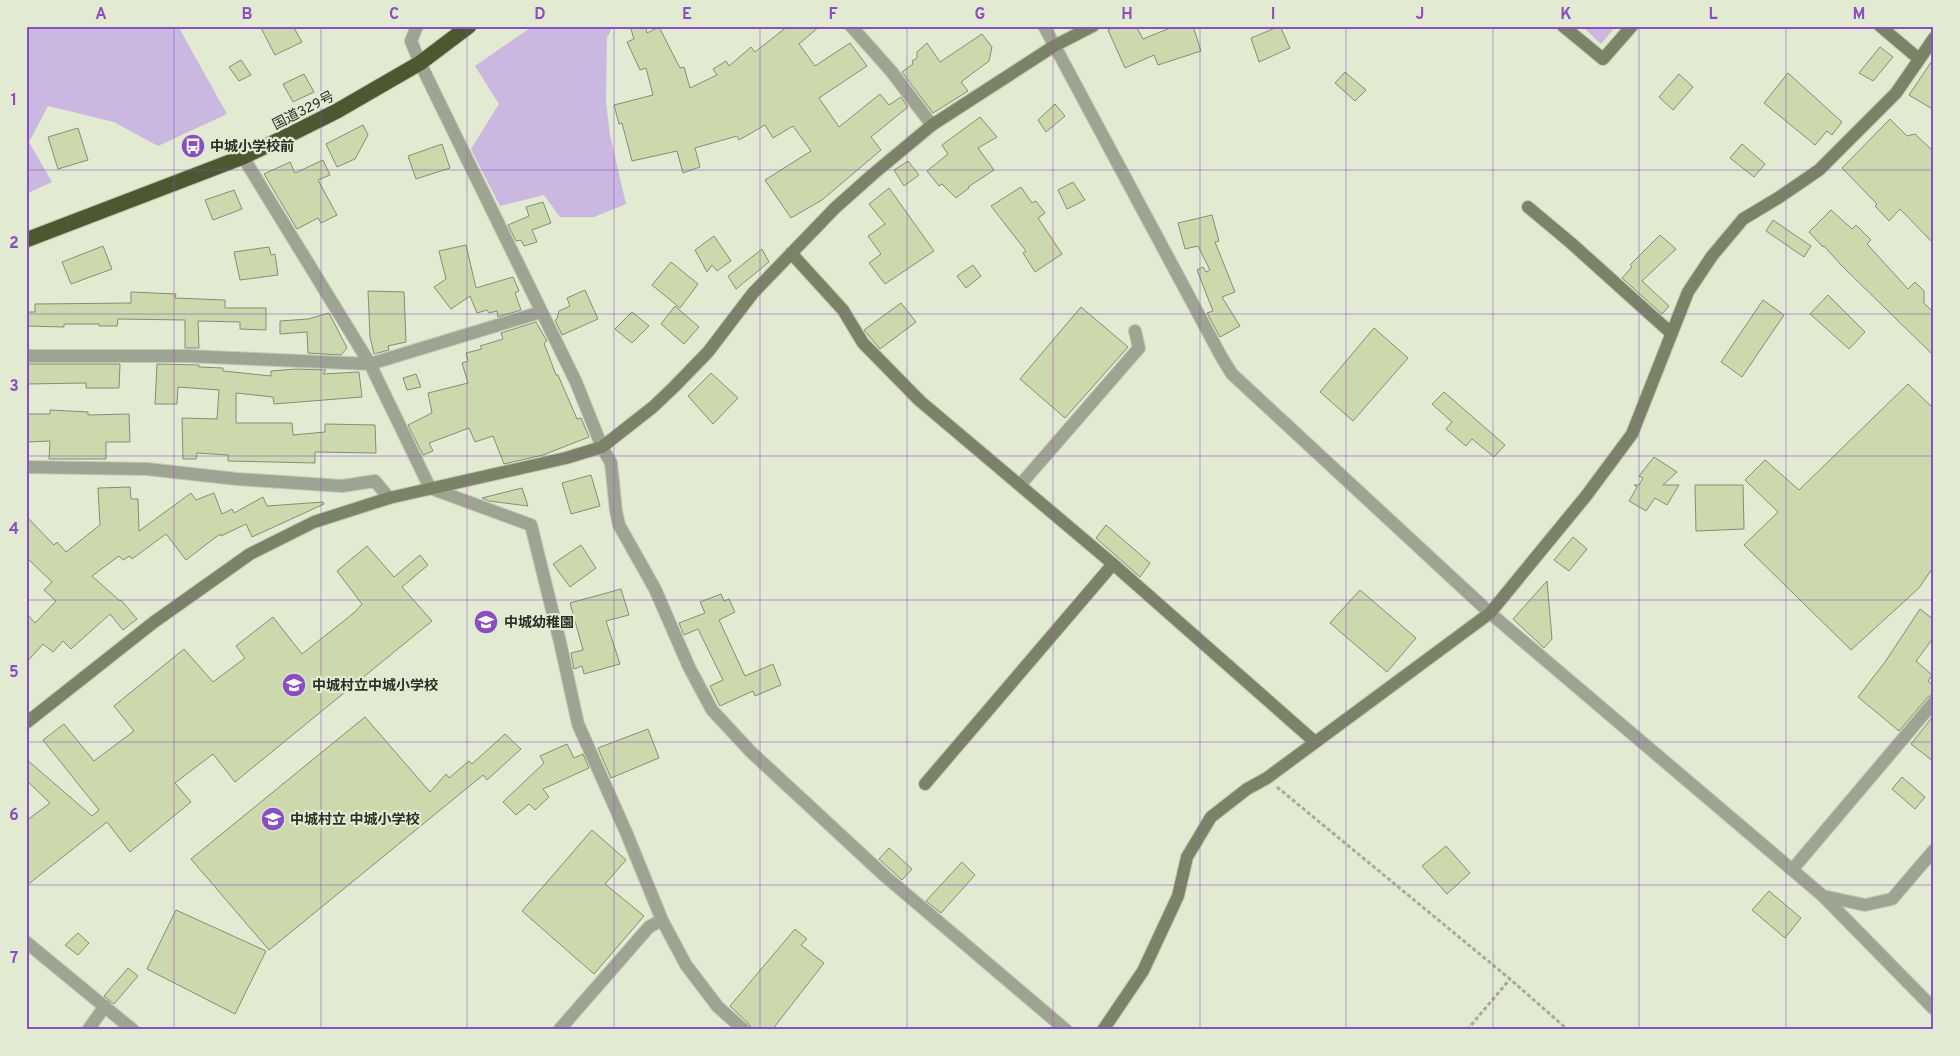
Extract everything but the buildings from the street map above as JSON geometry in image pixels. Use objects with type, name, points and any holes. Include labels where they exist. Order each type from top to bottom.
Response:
[{"type":"highway","name":"国道329号","points":[[26,240],[243,157],[337,111],[420,62],[469,26]]},
{"type":"street","points":[[417,26],[411,41],[420,62],[576,382],[602,448],[611,463],[619,525],[655,589],[689,667],[712,710],[750,751],[886,877],[1066,1030]]},
{"type":"street","points":[[851,26],[891,71],[932,125]]},
{"type":"street","points":[[1044,26],[1232,374],[1490,613],[1823,896],[1934,1009]]},
{"type":"street","points":[[26,723],[154,622],[250,554],[314,522],[389,498],[566,458],[602,448],[653,408],[674,387],[708,352],[753,293],[791,253],[872,175],[932,125],[1054,46],[1093,26]]},
{"type":"street","points":[[1563,26],[1603,59],[1632,26]]},
{"type":"street","points":[[1880,26],[1919,59]]},
{"type":"street","points":[[1103,1030],[1143,972],[1178,896],[1187,857],[1211,817],[1247,789],[1267,778],[1490,613],[1586,496],[1632,434],[1688,292],[1712,256],[1743,218],[1778,198],[1819,170],[1896,93],[1934,38]]},
{"type":"street","points":[[243,157],[370,364],[430,488],[531,525],[578,724],[626,832],[662,920],[686,965],[718,1007],[744,1030]]},
{"type":"street","points":[[1528,207],[1578,249],[1671,334]]},
{"type":"street","points":[[791,253],[843,310],[862,342],[920,401],[1113,564],[1315,742]]},
{"type":"street","points":[[26,356],[186,356],[370,364],[541,312]]},
{"type":"street","points":[[1020,485],[1139,348],[1135,332]]},
{"type":"street","points":[[26,467],[147,469],[238,479],[342,486],[375,481],[389,498]]},
{"type":"street","points":[[925,784],[1113,564]]},
{"type":"street","points":[[1792,870],[1934,702]]},
{"type":"street","points":[[1823,896],[1865,905],[1892,899],[1934,850]]},
{"type":"street","points":[[559,1030],[649,927],[662,920]]},
{"type":"street","points":[[26,942],[133,1030]]},
{"type":"street","points":[[88,1030],[106,1006]]},
{"type":"path","points":[[1267,778],[1510,979],[1568,1030]]},
{"type":"path","points":[[1467,1030],[1510,979]]},
{"type":"shaded area","points":[[26,26],[178,26],[227,114],[158,146],[114,122],[48,106],[29,142],[52,182],[26,194]]},
{"type":"shaded area","points":[[533,26],[613,26],[607,38],[606,102],[610,135],[626,204],[594,217],[560,217],[544,195],[500,206],[471,149],[499,104],[475,66]]},
{"type":"shaded area","points":[[1582,26],[1616,26],[1601,44]]},
{"type":"place","name":"中城小学校前","points":[[193,146]]},
{"type":"place","name":"中城幼稚園","points":[[486,622]]},
{"type":"place","name":"中城村立中城小学校","points":[[294,685]]},
{"type":"place","name":"中城村立 中城小学校","points":[[273,819]]}]
